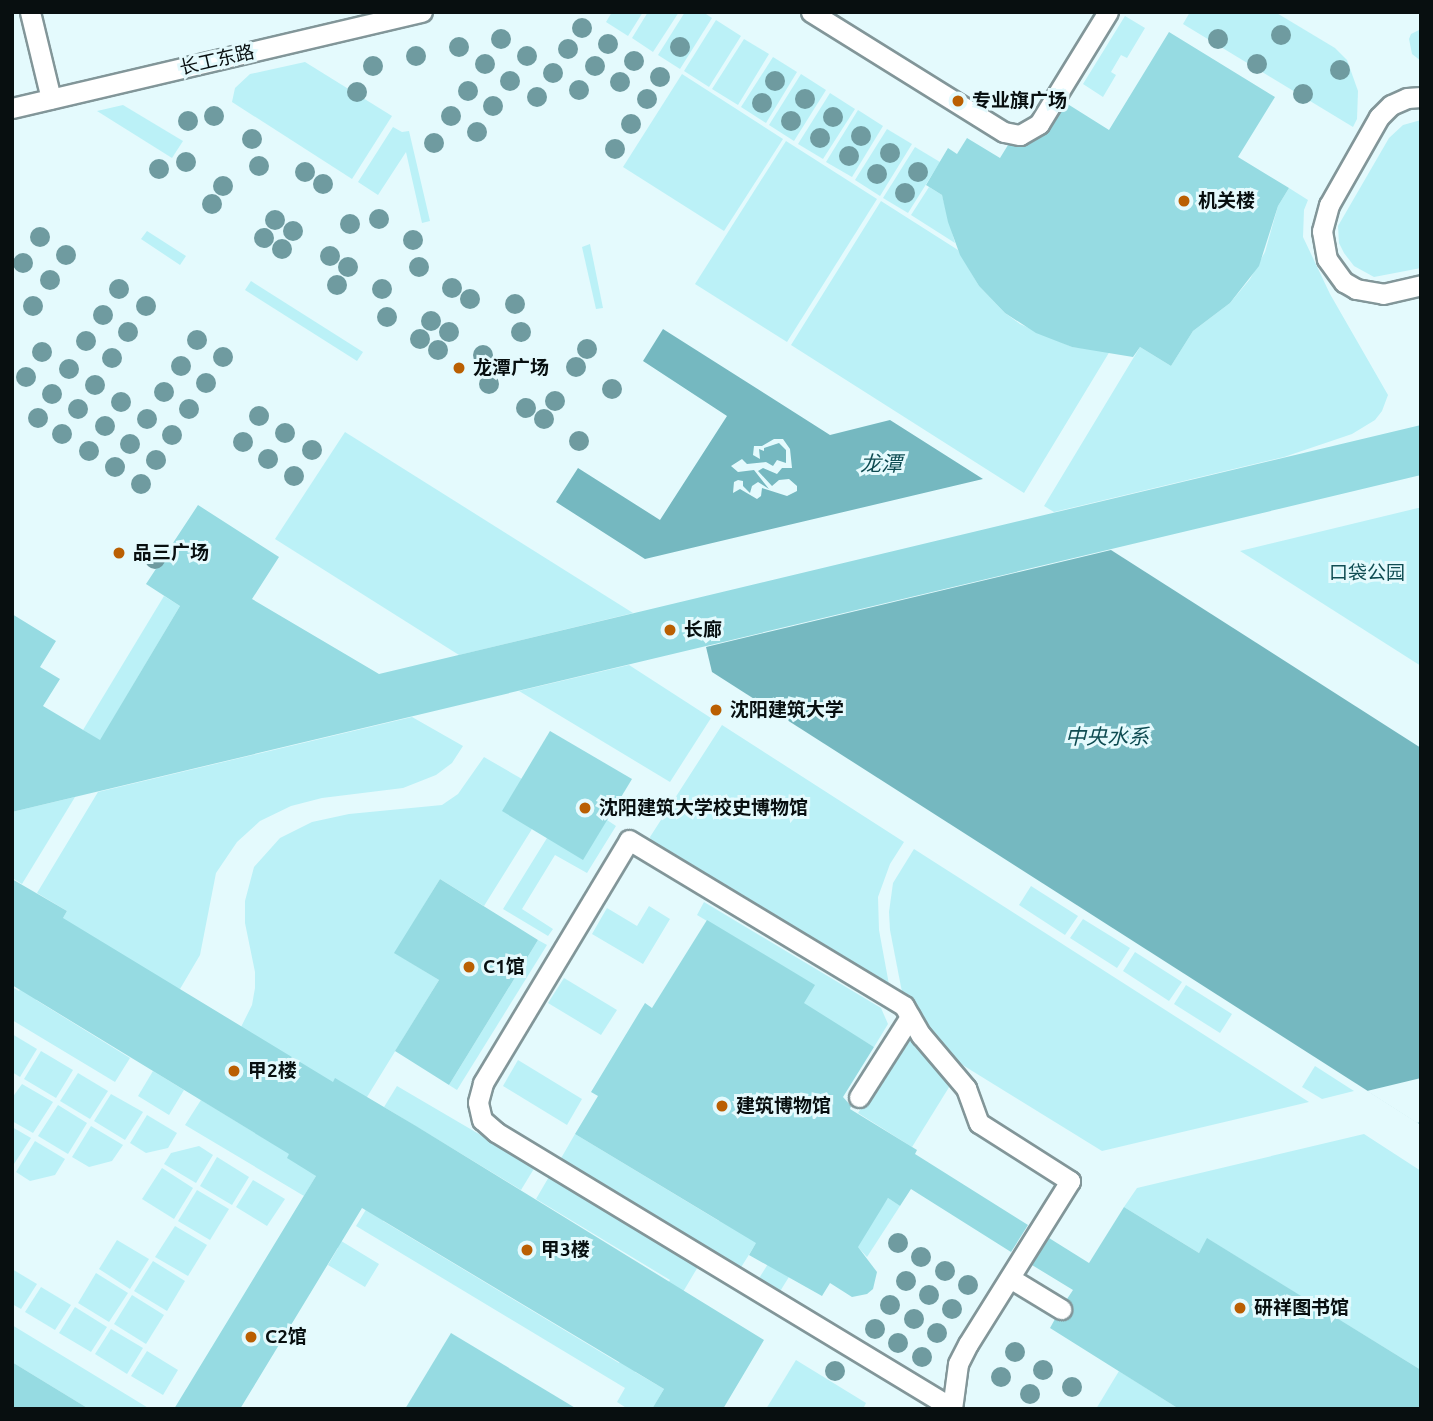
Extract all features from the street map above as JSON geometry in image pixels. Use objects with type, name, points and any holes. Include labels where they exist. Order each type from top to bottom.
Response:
[{"type":"lane","points":[[30,12],[51,99]]},
{"type":"lane","name":"长工东路","points":[[12,108],[422,12]]},
{"type":"lane","points":[[811,12],[1004,132],[1020,135],[1040,124],[1108,12]]},
{"type":"lane","points":[[1421,97],[1391,105],[1379,117],[1329,205],[1322,231],[1326,259],[1344,282],[1356,289],[1383,294],[1421,285]]},
{"type":"lane","points":[[629,839],[904,1006],[910,1017],[933,1050],[967,1087],[979,1123],[1070,1181],[958,1364],[952,1409],[496,1132],[482,1120],[478,1102],[483,1083],[629,839]]},
{"type":"lane","points":[[859,1097],[910,1017]]},
{"type":"lane","points":[[1010,1278],[1061,1309]]},
{"type":"green space","points":[[612,12],[643,12],[628,36],[606,22]]},
{"type":"green space","points":[[648,12],[679,12],[653,52],[632,38]]},
{"type":"green space","points":[[685,12],[703,12],[712,18],[680,69],[658,55]]},
{"type":"green space","points":[[1190,12],[1275,12],[1335,48],[1347,60],[1358,91],[1357,119],[1353,127],[1183,24]]},
{"type":"green space","points":[[1125,16],[1145,28],[1127,58],[1121,55],[1111,72],[1116,75],[1103,97],[1083,84]]},
{"type":"green space","points":[[716,20],[741,36],[709,87],[684,71]]},
{"type":"green space","points":[[1421,29],[1421,61],[1412,54],[1409,39],[1411,34]]},
{"type":"green space","points":[[744,39],[769,54],[738,105],[712,89]]},
{"type":"green space","points":[[773,57],[797,72],[766,123],[741,107]]},
{"type":"green space","points":[[305,62],[392,116],[352,179],[232,102],[235,88],[250,74]]},
{"type":"green space","points":[[682,74],[783,139],[724,231],[623,167]]},
{"type":"green space","points":[[801,74],[826,90],[794,141],[769,125]]},
{"type":"green space","points":[[830,93],[855,109],[823,159],[798,144]]},
{"type":"green space","points":[[123,105],[183,141],[172,158],[97,111]]},
{"type":"green space","points":[[858,110],[883,126],[852,177],[826,162]]},
{"type":"green space","points":[[1421,120],[1421,268],[1374,277],[1354,266],[1344,253],[1339,243],[1338,226],[1389,138],[1403,125]]},
{"type":"green space","points":[[393,127],[402,132],[409,131],[430,221],[422,223],[406,152],[378,195],[358,182]]},
{"type":"green space","points":[[887,129],[912,144],[880,196],[855,180]]},
{"type":"green space","points":[[786,141],[877,199],[787,342],[695,284]]},
{"type":"green space","points":[[915,147],[940,162],[908,213],[883,198]]},
{"type":"green space","points":[[929,187],[942,195],[955,243],[911,215]]},
{"type":"green space","points":[[1289,188],[1308,200],[1304,210],[1303,237],[1330,294],[1388,395],[1382,411],[1375,420],[1352,434],[1284,457],[1054,512],[1044,506],[1140,347],[1171,366],[1193,331],[1230,303],[1250,279],[1265,252],[1278,206]]},
{"type":"green space","points":[[881,201],[958,250],[979,286],[1005,313],[1020,324],[1072,347],[1110,351],[1024,493],[791,345]]},
{"type":"green space","points":[[147,231],[186,256],[180,265],[141,239]]},
{"type":"green space","points":[[590,244],[603,308],[596,309],[582,247]]},
{"type":"green space","points":[[251,281],[363,352],[357,361],[245,290]]},
{"type":"green space","points":[[345,432],[633,613],[459,655],[275,539]]},
{"type":"green space","name":"口袋公园","points":[[1418,508],[1421,508],[1421,666],[1240,551]]},
{"type":"green space","points":[[164,596],[180,606],[100,741],[83,730]]},
{"type":"green space","points":[[629,665],[711,718],[670,782],[519,691]]},
{"type":"green space","points":[[412,717],[463,746],[452,763],[436,775],[403,788],[322,798],[291,806],[260,821],[237,842],[216,873],[200,955],[180,989],[48,944],[67,911],[37,893],[98,792]]},
{"type":"green space","points":[[722,725],[904,842],[890,864],[878,897],[879,930],[890,990],[651,842],[650,837]]},
{"type":"green space","points":[[484,757],[522,779],[532,829],[484,906],[440,879],[395,953],[439,980],[367,1097],[317,1109],[241,1027],[252,1005],[255,988],[255,972],[245,923],[245,901],[254,867],[280,838],[312,822],[349,814],[442,805],[458,794]]},
{"type":"green space","points":[[75,797],[22,884],[12,878],[12,812]]},
{"type":"green space","points":[[607,820],[616,826],[587,873],[555,855],[522,909],[553,929],[548,936],[503,909],[547,838]]},
{"type":"green space","points":[[914,849],[1309,1102],[1102,1151],[948,1056],[902,992],[890,930],[889,912],[893,883]]},
{"type":"green space","points":[[1031,886],[1078,916],[1065,935],[1019,905]]},
{"type":"green space","points":[[704,902],[881,1008],[888,1024],[874,1047],[854,1035],[796,1015],[814,985],[697,915]]},
{"type":"green space","points":[[649,906],[670,919],[643,964],[592,934],[607,908],[637,926]]},
{"type":"green space","points":[[1083,919],[1130,948],[1117,968],[1070,938]]},
{"type":"green space","points":[[538,940],[547,945],[457,1090],[449,1085]]},
{"type":"green space","points":[[1135,952],[1182,982],[1169,1001],[1123,971]]},
{"type":"green space","points":[[37,962],[53,972],[36,1000],[130,1058],[115,1082],[12,1020],[12,987],[19,991]]},
{"type":"green space","points":[[564,978],[617,1010],[601,1035],[548,1003]]},
{"type":"green space","points":[[1186,985],[1232,1014],[1220,1033],[1174,1004]]},
{"type":"green space","points":[[12,1034],[37,1049],[20,1077],[12,1072]]},
{"type":"green space","points":[[906,1040],[913,1040],[951,1084],[912,1147],[858,1113]]},
{"type":"green space","points":[[41,1051],[73,1070],[56,1098],[24,1079]]},
{"type":"green space","points":[[518,1060],[582,1099],[567,1125],[503,1086]]},
{"type":"green space","points":[[1315,1066],[1354,1091],[1322,1099],[1302,1087]]},
{"type":"green space","points":[[153,1071],[184,1090],[169,1115],[138,1096]]},
{"type":"green space","points":[[78,1073],[108,1091],[90,1119],[60,1101]]},
{"type":"green space","points":[[22,1084],[53,1102],[33,1133],[12,1121],[12,1098]]},
{"type":"green space","points":[[397,1086],[535,1167],[521,1190],[384,1107]]},
{"type":"green space","points":[[111,1094],[143,1112],[125,1140],[94,1121]]},
{"type":"green space","points":[[201,1100],[270,1142],[288,1114],[316,1176],[304,1196],[185,1125]]},
{"type":"green space","points":[[58,1105],[87,1123],[68,1154],[38,1136]]},
{"type":"green space","points":[[147,1115],[177,1133],[168,1148],[146,1153],[130,1143]]},
{"type":"green space","points":[[91,1126],[123,1145],[112,1161],[89,1167],[72,1157]]},
{"type":"green space","points":[[12,1127],[31,1138],[12,1167]]},
{"type":"green space","points":[[575,1134],[719,1221],[763,1150],[800,1173],[740,1269],[560,1160]]},
{"type":"green space","points":[[1364,1134],[1421,1171],[1421,1370],[1208,1239],[1199,1253],[1124,1207],[1137,1188]]},
{"type":"green space","points":[[35,1141],[65,1159],[55,1175],[30,1181],[16,1172]]},
{"type":"green space","points":[[199,1146],[213,1155],[196,1183],[164,1164],[171,1153]]},
{"type":"green space","points":[[217,1157],[249,1177],[232,1205],[200,1186]]},
{"type":"green space","points":[[162,1168],[193,1188],[174,1219],[142,1199]]},
{"type":"green space","points":[[387,1175],[383,1221],[619,1363],[640,1329],[655,1338],[635,1372],[664,1389],[652,1409],[628,1409],[617,1402],[625,1388],[356,1226]]},
{"type":"green space","points":[[550,1175],[699,1265],[664,1324],[649,1315],[670,1280],[536,1199]]},
{"type":"green space","points":[[253,1180],[285,1199],[267,1226],[236,1207]]},
{"type":"green space","points":[[197,1190],[229,1209],[210,1240],[178,1221]]},
{"type":"green space","points":[[888,1198],[900,1206],[867,1257],[855,1244]]},
{"type":"green space","points":[[310,1222],[379,1264],[365,1287],[328,1265],[338,1248],[306,1228]]},
{"type":"green space","points":[[175,1226],[207,1245],[188,1276],[155,1257]]},
{"type":"green space","points":[[117,1240],[149,1259],[130,1289],[99,1269]]},
{"type":"green space","points":[[776,1251],[797,1264],[779,1293],[758,1280]]},
{"type":"green space","points":[[153,1261],[185,1281],[167,1311],[134,1291]]},
{"type":"green space","points":[[12,1269],[37,1284],[21,1309],[12,1304]]},
{"type":"green space","points":[[96,1273],[128,1293],[109,1322],[78,1303]]},
{"type":"green space","points":[[41,1287],[71,1305],[55,1330],[25,1312]]},
{"type":"green space","points":[[132,1295],[164,1315],[146,1344],[114,1324]]},
{"type":"green space","points":[[75,1307],[107,1327],[91,1352],[59,1333]]},
{"type":"green space","points":[[12,1325],[150,1409],[89,1409],[12,1362]]},
{"type":"green space","points":[[111,1329],[143,1348],[127,1374],[95,1354]]},
{"type":"green space","points":[[147,1351],[178,1370],[163,1395],[131,1376]]},
{"type":"green space","points":[[796,1360],[866,1403],[863,1409],[766,1409]]},
{"type":"green space","points":[[1119,1371],[1179,1409],[1096,1409]]},
{"type":"water","name":"龙潭","points":[[663,329],[830,435],[890,420],[983,479],[645,559],[556,502],[578,468],[660,520],[727,416],[643,361]],"holes":[[[774,439],[783,439],[790,449],[792,468],[782,468],[777,474],[763,468],[758,471],[772,486],[779,480],[789,479],[797,486],[797,491],[787,496],[762,488],[761,496],[757,499],[740,489],[733,493],[734,482],[738,480],[743,481],[743,486],[750,493],[752,486],[758,482],[769,489],[754,470],[738,472],[731,466],[742,459],[747,464],[766,462],[773,466],[777,460],[786,463],[786,450],[779,443],[764,448],[764,451],[759,449],[760,459],[753,455],[754,446],[762,446]]]},
{"type":"water","name":"中央水系","points":[[1111,550],[1421,748],[1421,1125],[712,672],[706,647]]},
{"type":"pier","points":[[1421,1078],[1421,1122],[1417,1123],[1367,1091]]},
{"type":"building","name":"机关楼","points":[[1169,32],[1275,97],[1238,157],[1289,188],[1278,206],[1259,266],[1230,303],[1193,331],[1171,366],[1140,347],[1133,357],[1072,347],[1036,333],[1005,313],[979,286],[960,255],[942,195],[926,185],[948,148],[957,154],[967,138],[1000,158],[1008,145],[1025,146],[1046,134],[1066,103],[1109,130]]},
{"type":"building","name":"长廊","points":[[1421,425],[1421,475],[12,812],[12,614],[56,641],[40,667],[60,679],[43,706],[100,740],[180,606],[146,584],[198,505],[279,557],[252,599],[379,674]]},
{"type":"building","points":[[550,731],[632,779],[583,860],[502,811]]},
{"type":"building","points":[[12,879],[67,911],[63,918],[333,1082],[335,1078],[416,1126],[764,1340],[723,1409],[652,1409],[664,1389],[362,1208],[240,1409],[174,1409],[316,1176],[287,1158],[289,1154],[12,985]]},
{"type":"building","name":"C1馆","points":[[440,879],[538,940],[449,1085],[395,1051],[439,980],[394,953]]},
{"type":"building","name":"建筑博物馆","points":[[707,920],[815,985],[804,1003],[874,1047],[843,1097],[851,1106],[850,1109],[917,1150],[915,1154],[1028,1225],[1011,1252],[911,1189],[900,1206],[888,1198],[858,1247],[877,1272],[873,1289],[867,1294],[852,1297],[830,1283],[822,1296],[749,1255],[756,1243],[575,1134],[598,1096],[591,1092],[645,1003],[652,1008]]},
{"type":"building","name":"研祥图书馆","points":[[1124,1207],[1199,1253],[1207,1238],[1421,1370],[1421,1409],[1179,1409],[1050,1328],[1055,1319],[1066,1320],[1072,1315],[1072,1304],[1067,1299],[1073,1290],[1032,1265],[1049,1238],[1089,1263]]},
{"type":"building","points":[[451,1333],[577,1409],[405,1409]]},
{"type":"building","points":[[12,1362],[89,1409],[12,1409]]},
{"type":"place","name":"专业旗广场","points":[[958,101]]},
{"type":"place","name":"机关楼","points":[[1184,201]]},
{"type":"place","name":"龙潭广场","points":[[459,368]]},
{"type":"place","name":"品三广场","points":[[119,553]]},
{"type":"place","name":"长廊","points":[[670,630]]},
{"type":"place","name":"沈阳建筑大学","points":[[716,710]]},
{"type":"place","name":"沈阳建筑大学校史博物馆","points":[[585,808]]},
{"type":"place","name":"C1馆","points":[[469,967]]},
{"type":"place","name":"甲2楼","points":[[234,1071]]},
{"type":"place","name":"建筑博物馆","points":[[722,1106]]},
{"type":"place","name":"甲3楼","points":[[527,1250]]},
{"type":"place","name":"研祥图书馆","points":[[1240,1308]]},
{"type":"place","name":"C2馆","points":[[251,1337]]}]
